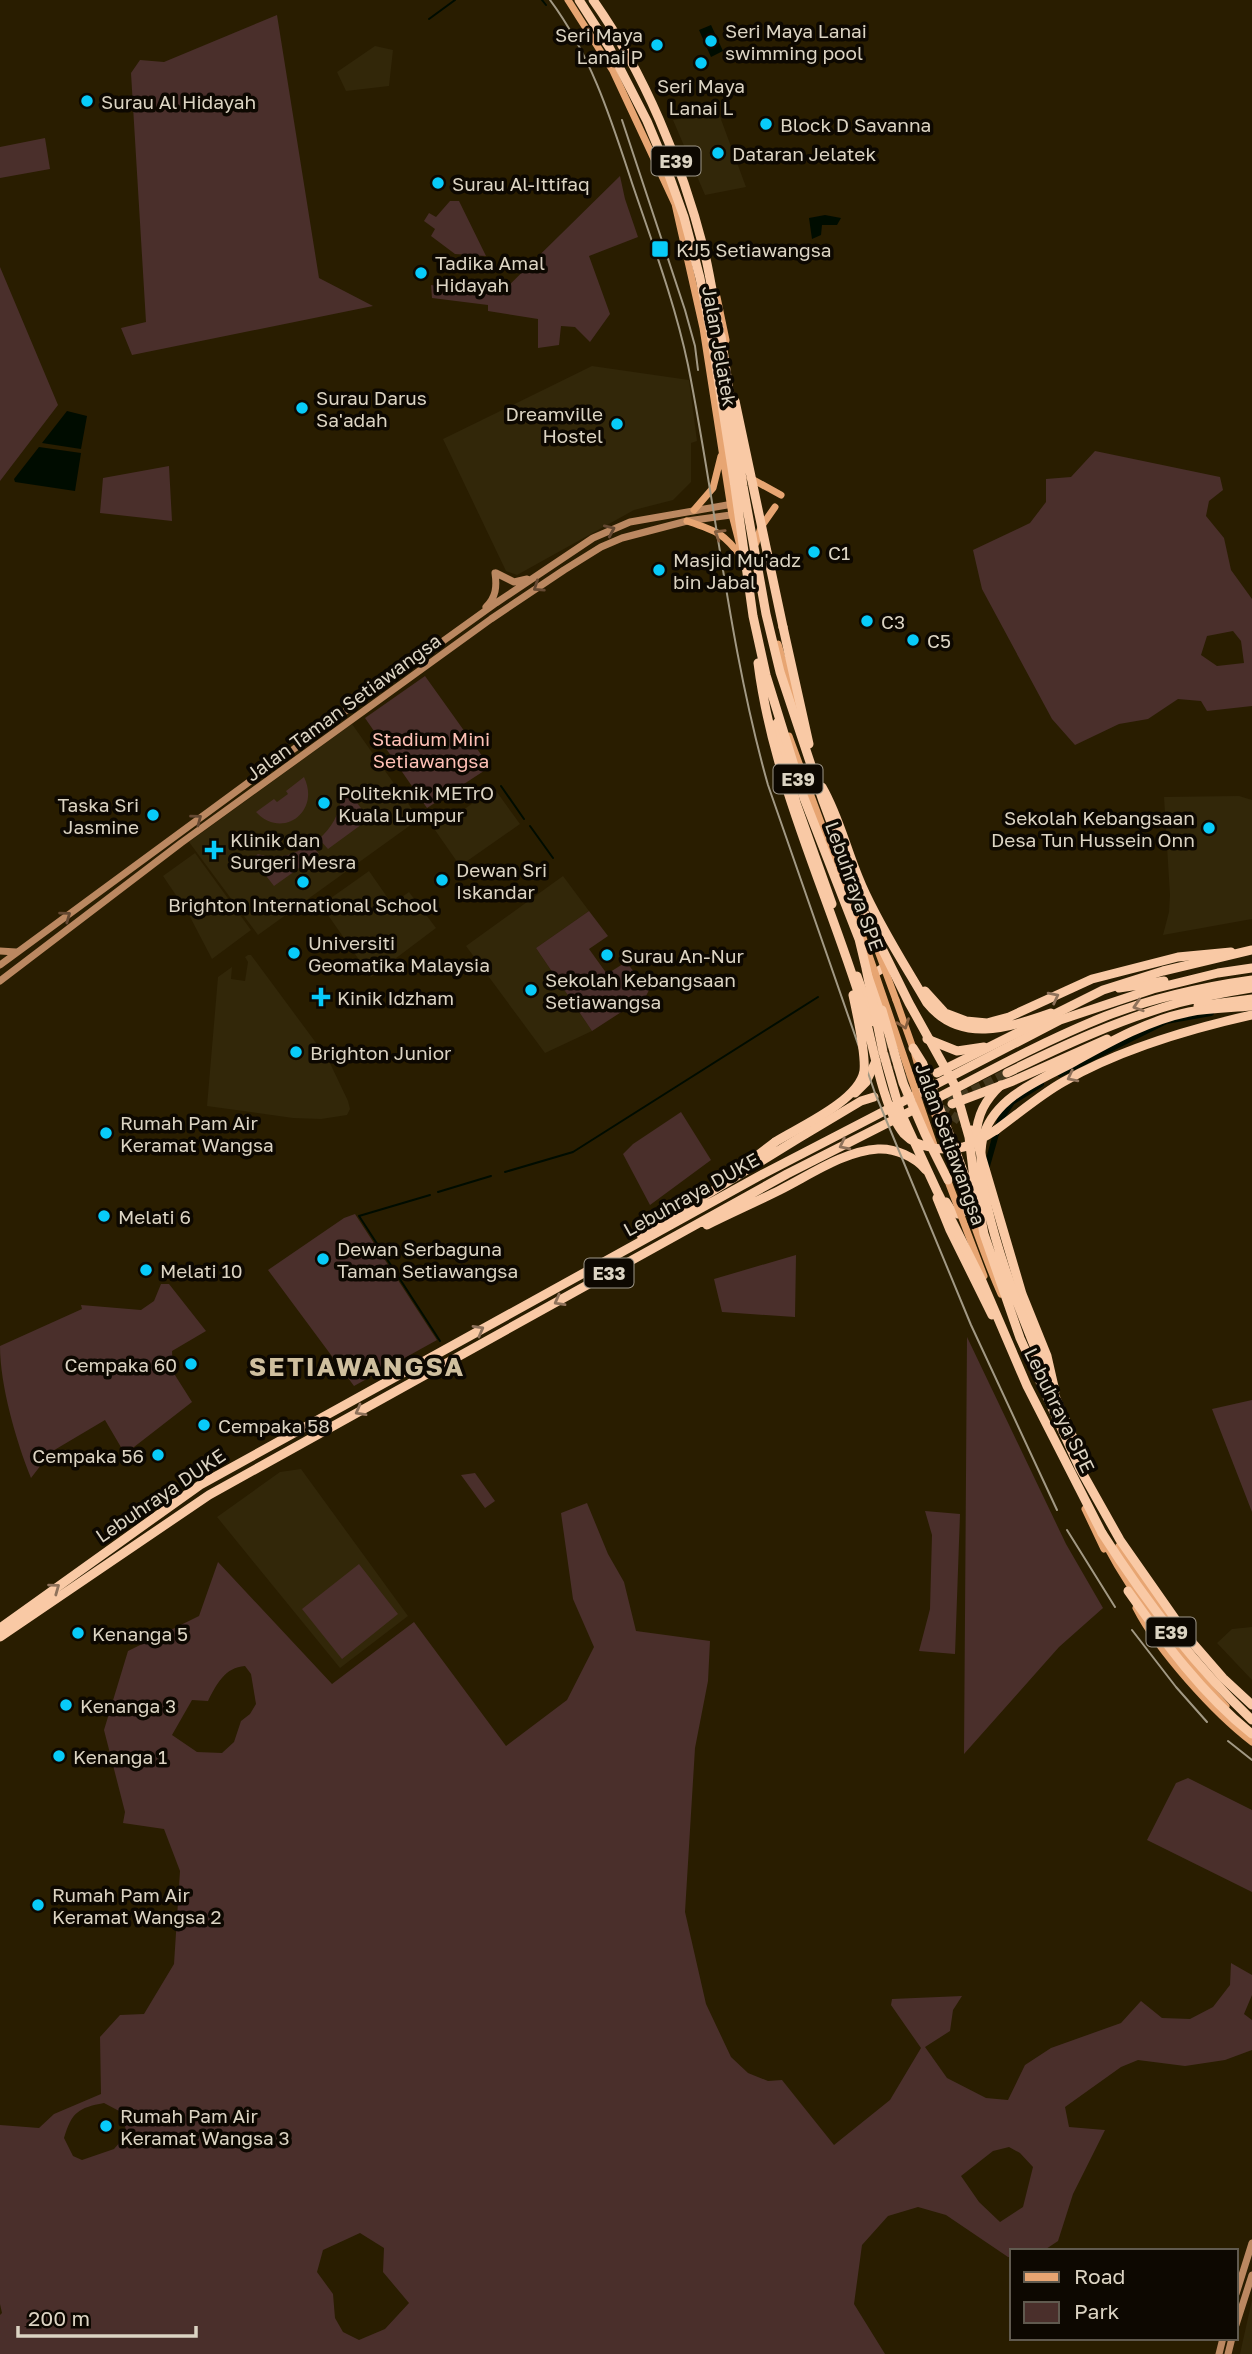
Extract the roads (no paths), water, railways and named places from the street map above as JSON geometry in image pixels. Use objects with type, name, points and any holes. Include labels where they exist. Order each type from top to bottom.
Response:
[{"type":"highway","name":"Lebuhraya SPE","points":[[579,0],[610,47],[631,87],[666,164],[684,217],[712,340],[753,616],[766,675],[804,798],[859,939],[883,1052],[900,1111],[982,1281],[1027,1386],[1102,1533],[1152,1609],[1178,1642],[1195,1663],[1252,1720]]},
{"type":"highway","name":"E39","points":[[594,0],[634,70],[676,163],[703,247],[721,336]]},
{"type":"highway","points":[[721,336],[808,744]]},
{"type":"highway","points":[[721,336],[728,398],[766,614],[798,730],[864,912],[904,993],[954,1084],[969,1137],[984,1234],[1020,1338],[1079,1467],[1111,1524]]},
{"type":"highway","points":[[753,616],[768,720],[786,783],[863,1008],[883,1088],[895,1121],[905,1135],[919,1144],[934,1148],[954,1149],[967,1146],[996,1130],[1060,1083],[1102,1063],[1185,1031],[1252,1015]]},
{"type":"highway","points":[[768,678],[796,803],[876,1027]]},
{"type":"highway","points":[[822,787],[830,801],[862,886],[893,947],[937,1016],[949,1024],[967,1028],[996,1029],[1048,1014]]},
{"type":"highway","points":[[912,977],[945,1013],[966,1021],[987,1023],[1009,1017],[1092,979],[1178,957],[1250,950]]},
{"type":"highway","points":[[886,1110],[937,1073],[1103,990],[1163,971],[1250,950]]},
{"type":"highway","points":[[707,1194],[775,1142],[839,1104],[855,1089],[864,1073],[857,1018],[845,959]]},
{"type":"highway","points":[[948,1181],[903,1083],[872,975],[883,968],[889,968],[897,975],[918,1028],[928,1040],[957,1051],[980,1049],[1048,1014],[1110,989],[1218,973]]},
{"type":"highway","name":"Lebuhraya DUKE","points":[[0,1628],[200,1485],[763,1174],[1060,1020],[1153,989],[1218,973],[1252,968]]},
{"type":"highway","name":"Lebuhraya DUKE","points":[[0,1637],[209,1495],[787,1174],[1041,1045],[1108,1015],[1201,988],[1252,980]]},
{"type":"highway","points":[[1007,1073],[1126,1020],[1177,1003],[1252,988]]},
{"type":"highway","points":[[799,1138],[855,1093],[873,1070],[877,1060],[877,1048],[865,999]]},
{"type":"highway","points":[[872,1131],[1025,1076],[1176,1011],[1252,999]]},
{"type":"highway","points":[[1023,1089],[1107,1044],[1154,1023],[1187,1013],[1252,1006]]},
{"type":"highway","points":[[1111,1524],[1007,1275],[982,1179],[981,1154],[984,1134],[994,1115],[1008,1100],[1112,1037]]},
{"type":"highway","points":[[1056,1404],[1047,1356],[1022,1294],[974,1134],[980,1115],[992,1094],[1011,1077],[1068,1045]]},
{"type":"highway","points":[[630,1262],[851,1155],[880,1149],[914,1159],[928,1173],[954,1213],[961,1214],[972,1209],[974,1200],[923,1064],[913,1048]]},
{"type":"highway","points":[[622,1252],[641,1235],[707,1194],[861,1101],[874,1097]]},
{"type":"highway","points":[[928,1173],[950,1230],[997,1324],[1011,1342]]},
{"type":"highway","name":"E39","points":[[1111,1524],[1147,1581],[1190,1640],[1223,1678],[1252,1704]]},
{"type":"highway","name":"E39","points":[[1128,1591],[1175,1653],[1217,1702],[1252,1732]]},
{"type":"main road","name":"Jalan Jelatek","points":[[568,0],[613,71],[675,204],[703,328],[732,515]]},
{"type":"main road","name":"Jalan Jelatek","points":[[594,0],[623,49],[667,138],[702,241],[721,311],[738,469],[744,502],[749,512]]},
{"type":"main road","points":[[694,510],[713,488],[722,450]]},
{"type":"main road","points":[[738,469],[762,487],[781,495]]},
{"type":"main road","name":"Jalan Taman Setiawangsa","points":[[0,965],[475,618],[610,529],[650,517],[744,502]]},
{"type":"main road","points":[[756,543],[761,527],[775,507]]},
{"type":"main road","name":"Jalan Taman Setiawangsa","points":[[0,981],[181,842],[531,592],[601,547],[622,538],[687,521],[749,512]]},
{"type":"main road","name":"Jalan Setiawangsa","points":[[749,512],[773,626],[822,787],[974,1229],[1017,1331],[1056,1404],[1106,1523],[1155,1601],[1185,1639],[1252,1704]]},
{"type":"main road","name":"Jalan Setiawangsa","points":[[732,515],[743,559],[750,612],[768,678],[858,923],[966,1233],[1034,1396],[1117,1567],[1177,1650],[1252,1732]]},
{"type":"main road","points":[[687,521],[713,529],[729,540],[743,559]]},
{"type":"main road","points":[[475,618],[495,594],[495,573],[514,582],[538,575]]},
{"type":"main road","points":[[0,951],[17,951]]},
{"type":"main road","points":[[1034,1396],[1114,1569],[1138,1613],[1170,1657],[1212,1706],[1252,1742]]},
{"type":"main road","points":[[1238,2288],[1252,2243]]},
{"type":"main road","points":[[1238,2319],[1252,2275]]},
{"type":"waterway","points":[[429,19],[455,0]]},
{"type":"waterway","points":[[542,0],[546,5]]},
{"type":"waterway","points":[[501,786],[524,819]]},
{"type":"waterway","points":[[530,826],[553,858]]},
{"type":"waterway","points":[[505,1172],[573,1152],[818,997]]},
{"type":"waterway","points":[[1060,1074],[1166,1021],[1211,1013]]},
{"type":"waterway","points":[[987,1166],[1000,1120],[1012,1102],[1041,1084]]},
{"type":"waterway","points":[[438,1192],[491,1176]]},
{"type":"waterway","points":[[430,1195],[359,1216],[440,1341]]},
{"type":"tunnel","points":[[882,1041],[904,1078],[916,1089]]},
{"type":"tunnel","points":[[934,1098],[958,1098],[1007,1073]]},
{"type":"tunnel","points":[[889,1094],[910,1096],[931,1104],[968,1127]]},
{"type":"tram line","points":[[550,0],[577,43],[599,88],[677,319],[698,417],[743,681],[768,785],[875,1093],[971,1325],[1057,1510]]},
{"type":"tram line","points":[[622,120],[685,310],[695,346],[698,370]]},
{"type":"tram line","points":[[1067,1530],[1115,1607]]},
{"type":"tram line","points":[[1132,1630],[1207,1722]]},
{"type":"tram line","points":[[1228,1741],[1252,1760]]},
{"type":"place","name":"Seri Maya Lanai swimming pool","points":[[711,41]]},
{"type":"place","name":"Seri Maya Lanai P","points":[[657,45]]},
{"type":"place","name":"Seri Maya Lanai L","points":[[701,63]]},
{"type":"place","name":"Surau Al Hidayah","points":[[87,101]]},
{"type":"place","name":"Block D Savanna","points":[[766,124]]},
{"type":"place","name":"Dataran Jelatek","points":[[718,153]]},
{"type":"place","name":"Surau Al-Ittifaq","points":[[438,183]]},
{"type":"place","name":"KJ5 Setiawangsa","points":[[660,249]]},
{"type":"place","name":"Tadika Amal Hidayah","points":[[421,273]]},
{"type":"place","name":"Surau Darus Sa'adah","points":[[302,408]]},
{"type":"place","name":"Dreamville Hostel","points":[[617,424]]},
{"type":"place","name":"C1","points":[[814,552]]},
{"type":"place","name":"Masjid Mu'adz bin Jabal","points":[[659,570]]},
{"type":"place","name":"C3","points":[[867,621]]},
{"type":"place","name":"C5","points":[[913,640]]},
{"type":"place","name":"Politeknik METrO Kuala Lumpur","points":[[324,803]]},
{"type":"place","name":"Taska Sri Jasmine","points":[[153,815]]},
{"type":"place","name":"Sekolah Kebangsaan Desa Tun Hussein Onn","points":[[1209,828]]},
{"type":"place","name":"Klinik dan Surgeri Mesra","points":[[214,850]]},
{"type":"place","name":"Dewan Sri Iskandar","points":[[442,880]]},
{"type":"place","name":"Brighton International School","points":[[303,882]]},
{"type":"place","name":"Universiti Geomatika Malaysia","points":[[294,953]]},
{"type":"place","name":"Surau An-Nur","points":[[607,955]]},
{"type":"place","name":"Sekolah Kebangsaan Setiawangsa","points":[[531,990]]},
{"type":"place","name":"Kinik Idzham","points":[[321,997]]},
{"type":"place","name":"Brighton Junior","points":[[296,1052]]},
{"type":"place","name":"Rumah Pam Air Keramat Wangsa","points":[[106,1133]]},
{"type":"place","name":"Melati 6","points":[[104,1216]]},
{"type":"place","name":"Dewan Serbaguna Taman Setiawangsa","points":[[323,1259]]},
{"type":"place","name":"Melati 10","points":[[146,1270]]},
{"type":"place","name":"Cempaka 60","points":[[191,1364]]},
{"type":"place","name":"Cempaka 58","points":[[204,1425]]},
{"type":"place","name":"Cempaka 56","points":[[158,1455]]},
{"type":"place","name":"Kenanga 5","points":[[78,1633]]},
{"type":"place","name":"Kenanga 3","points":[[66,1705]]},
{"type":"place","name":"Kenanga 1","points":[[59,1756]]},
{"type":"place","name":"Rumah Pam Air Keramat Wangsa 2","points":[[38,1905]]},
{"type":"place","name":"Rumah Pam Air Keramat Wangsa 3","points":[[106,2126]]},
{"type":"district","name":"SETIAWANGSA","points":[[357,1366]]},
{"type":"park label","name":"Stadium Mini Setiawangsa","points":[[431,749]]}]
